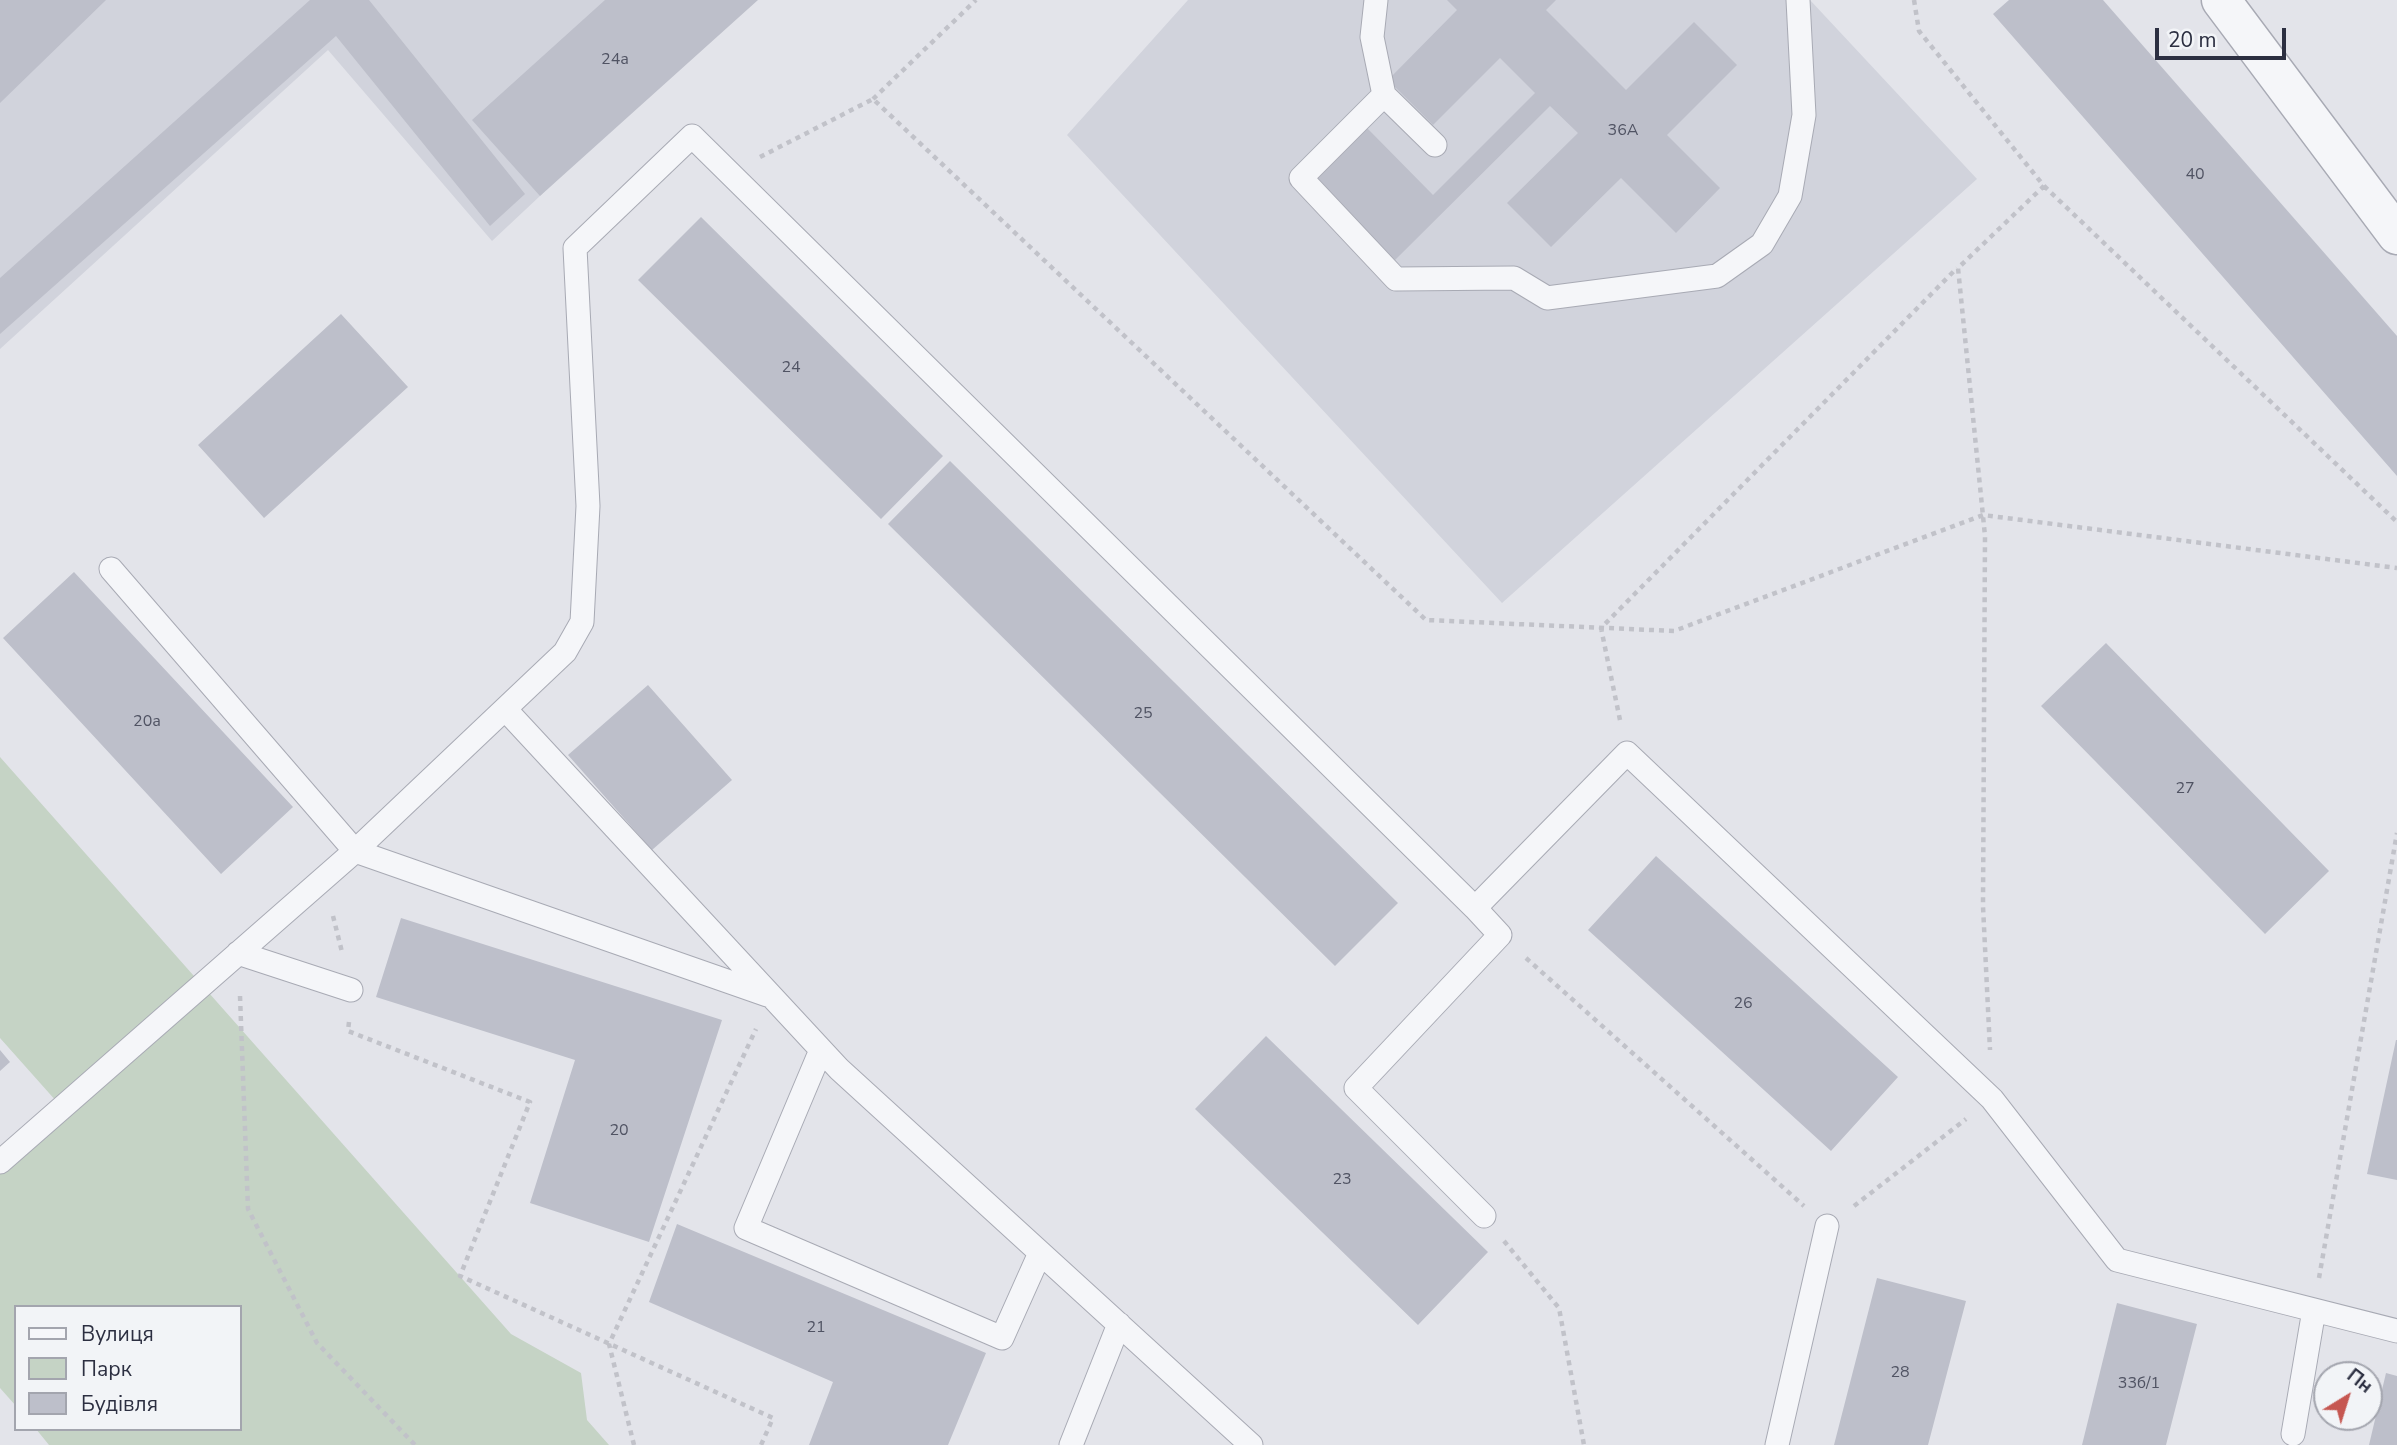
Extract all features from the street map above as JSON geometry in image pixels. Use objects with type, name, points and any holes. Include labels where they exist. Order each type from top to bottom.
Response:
[{"type":"street","points":[[2221,0],[2397,235]]},
{"type":"lane","points":[[1376,0],[1372,37],[1384,95],[1435,145]]},
{"type":"lane","points":[[1384,95],[1301,178],[1396,279],[1514,278],[1547,298],[1717,276],[1762,244],[1790,196],[1804,115],[1798,0]]},
{"type":"lane","points":[[0,1162],[355,851],[565,652],[582,622],[588,506],[575,248],[692,136],[1500,935],[1356,1088],[1484,1216]]},
{"type":"lane","points":[[111,569],[355,851],[771,996]]},
{"type":"lane","points":[[505,709],[821,1050],[1251,1445]]},
{"type":"lane","points":[[1475,908],[1627,752],[1992,1099],[2117,1260],[2397,1331]]},
{"type":"lane","points":[[238,953],[351,990]]},
{"type":"lane","points":[[821,1050],[746,1228],[1002,1338],[1040,1253]]},
{"type":"lane","points":[[1777,1445],[1827,1226]]},
{"type":"lane","points":[[2292,1434],[2314,1310]]},
{"type":"lane","points":[[1071,1445],[1118,1324]]},
{"type":"path","points":[[730,173],[873,99],[976,0]]},
{"type":"path","points":[[1914,0],[1919,31],[2044,187],[2397,522]]},
{"type":"path","points":[[873,99],[1426,620],[1674,631],[1983,515],[2397,568]]},
{"type":"path","points":[[1601,628],[1958,268],[2044,187]]},
{"type":"path","points":[[1500,935],[1827,1226],[1992,1099],[1983,906],[1983,515],[1958,268]]},
{"type":"path","points":[[1601,628],[1627,752]]},
{"type":"path","points":[[2314,1310],[2397,834]]},
{"type":"path","points":[[323,878],[351,990],[348,1031],[530,1102],[460,1276],[773,1418],[761,1445]]},
{"type":"path","points":[[238,953],[248,1209],[317,1343],[415,1445]]},
{"type":"path","points":[[634,1445],[609,1344],[771,996]]},
{"type":"path","points":[[1484,1216],[1559,1308],[1584,1445]]},
{"type":"shaded area","points":[[0,0],[749,0],[492,241],[328,50],[0,349]]},
{"type":"shaded area","points":[[1188,0],[1810,0],[1977,179],[1502,603],[1067,135]]},
{"type":"green space","points":[[0,757],[511,1334],[581,1373],[587,1420],[609,1445],[49,1445],[38,1431],[242,1431],[242,1305],[14,1305],[14,1404],[0,1388],[0,1172],[65,1111],[0,1038]]},
{"type":"building","points":[[0,0],[106,0],[0,103]]},
{"type":"building","points":[[310,0],[369,0],[525,194],[490,226],[336,36],[0,334],[0,278]]},
{"type":"building","points":[[605,0],[758,0],[540,196],[472,120]]},
{"type":"building","points":[[1447,0],[1556,0],[1546,10],[1626,90],[1694,22],[1737,65],[1667,135],[1720,188],[1676,233],[1621,178],[1551,247],[1507,203],[1578,133],[1550,106],[1395,260],[1315,180],[1367,128],[1433,195],[1535,93],[1500,58],[1433,125],[1388,80],[1457,10]]},
{"type":"building","points":[[2009,0],[2103,0],[2397,336],[2397,476],[1993,14]]},
{"type":"building","points":[[701,217],[943,456],[881,519],[638,280]]},
{"type":"building","points":[[341,314],[408,387],[264,518],[198,445]]},
{"type":"building","points":[[950,461],[1398,903],[1335,966],[888,524]]},
{"type":"building","points":[[74,572],[293,807],[221,874],[3,638]]},
{"type":"building","points":[[2106,643],[2329,871],[2265,934],[2041,706]]},
{"type":"building","points":[[648,685],[732,780],[652,850],[568,755]]},
{"type":"building","points":[[1656,856],[1898,1077],[1831,1151],[1588,930]]},
{"type":"building","points":[[401,918],[722,1020],[649,1242],[530,1203],[575,1060],[376,997]]},
{"type":"building","points":[[1266,1036],[1488,1252],[1418,1325],[1195,1109]]},
{"type":"building","points":[[2397,1040],[2397,1180],[2367,1174]]},
{"type":"building","points":[[0,1050],[10,1062],[0,1071]]},
{"type":"building","points":[[677,1224],[986,1353],[948,1445],[809,1445],[833,1382],[649,1302]]},
{"type":"building","points":[[1877,1278],[1966,1301],[1928,1445],[1834,1445]]},
{"type":"building","points":[[2117,1303],[2197,1324],[2166,1445],[2082,1445]]},
{"type":"building","points":[[2386,1373],[2397,1376],[2397,1445],[2369,1445],[2372,1431],[2383,1431],[2383,1386]]}]
